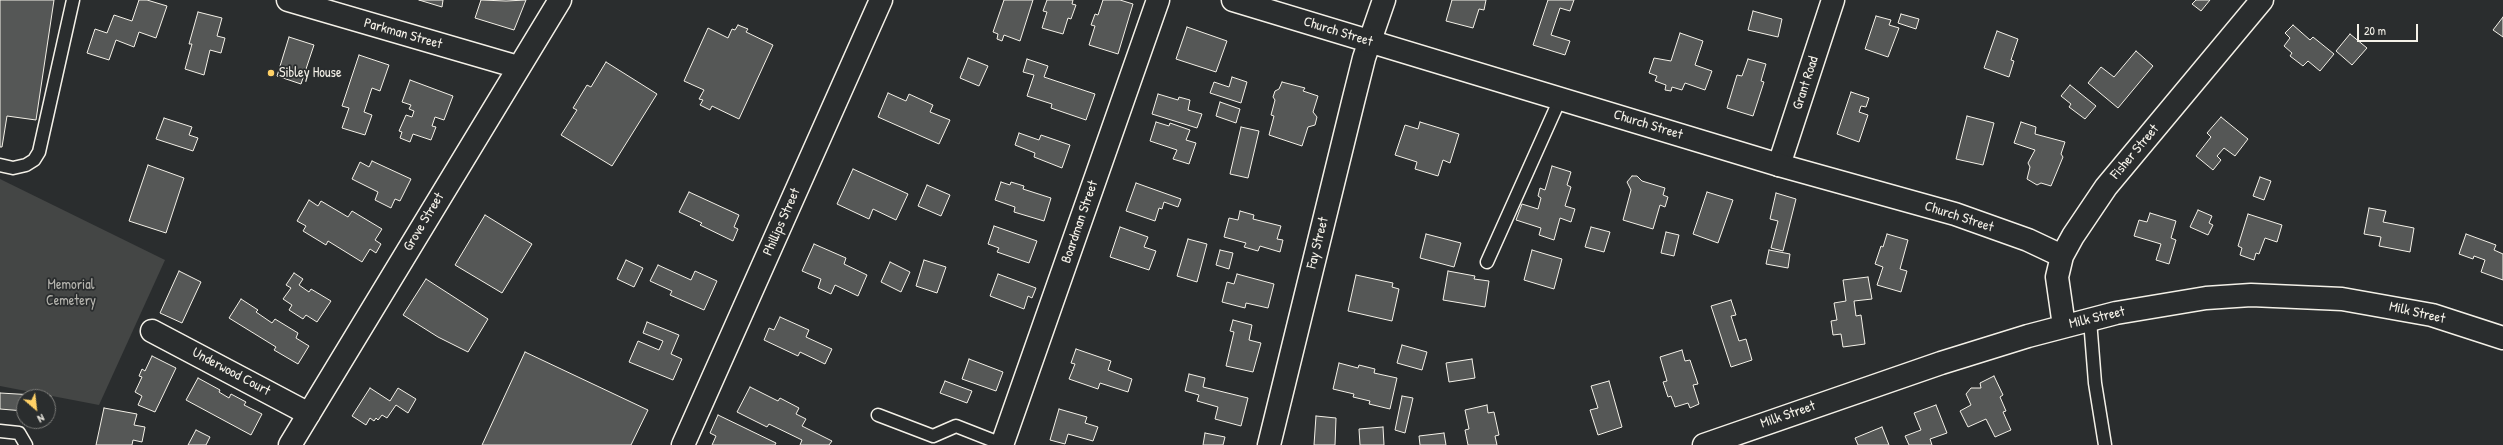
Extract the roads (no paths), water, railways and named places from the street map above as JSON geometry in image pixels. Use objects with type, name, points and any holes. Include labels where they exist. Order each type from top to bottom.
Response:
[{"type":"street","name":"Parkman Street","points":[[288,0],[518,67]]},
{"type":"street","name":"Grove Street","points":[[290,445],[560,0]]},
{"type":"street","name":"Phillips Street","points":[[683,445],[881,0]]},
{"type":"street","name":"Boardman Street","points":[[1002,445],[1158,0]]},
{"type":"street","name":"Church Street","points":[[1232,0],[1779,165],[1955,214],[2028,240],[2062,256]]},
{"type":"street","name":"Fay Street","points":[[1269,445],[1353,102],[1384,0]]},
{"type":"street","name":"Grant Road","points":[[1779,165],[1833,0]]},
{"type":"street","name":"Fisher Street","points":[[2064,326],[2057,278],[2062,256],[2106,187],[2262,0]]},
{"type":"street","name":"Milk Street","points":[[1704,445],[1940,363],[2064,326],[2160,305],[2206,298],[2296,296],[2342,299],[2387,305],[2432,315],[2503,338]]},
{"type":"street","name":"Underwood Court","points":[[152,331],[309,414]]},
{"type":"lane","points":[[0,165],[13,168],[26,165],[34,160],[39,152],[73,0]]},
{"type":"lane","points":[[1487,262],[1560,99]]},
{"type":"lane","points":[[2090,320],[2095,383],[2105,445]]},
{"type":"lane","points":[[878,415],[933,436],[956,426],[1002,445]]},
{"type":"lane","points":[[0,432],[19,433],[26,445]]},
{"type":"place","name":"Sibley House","points":[[271,73]]},
{"type":"park label","name":"Memorial Cemetery","points":[[71,294]]}]
